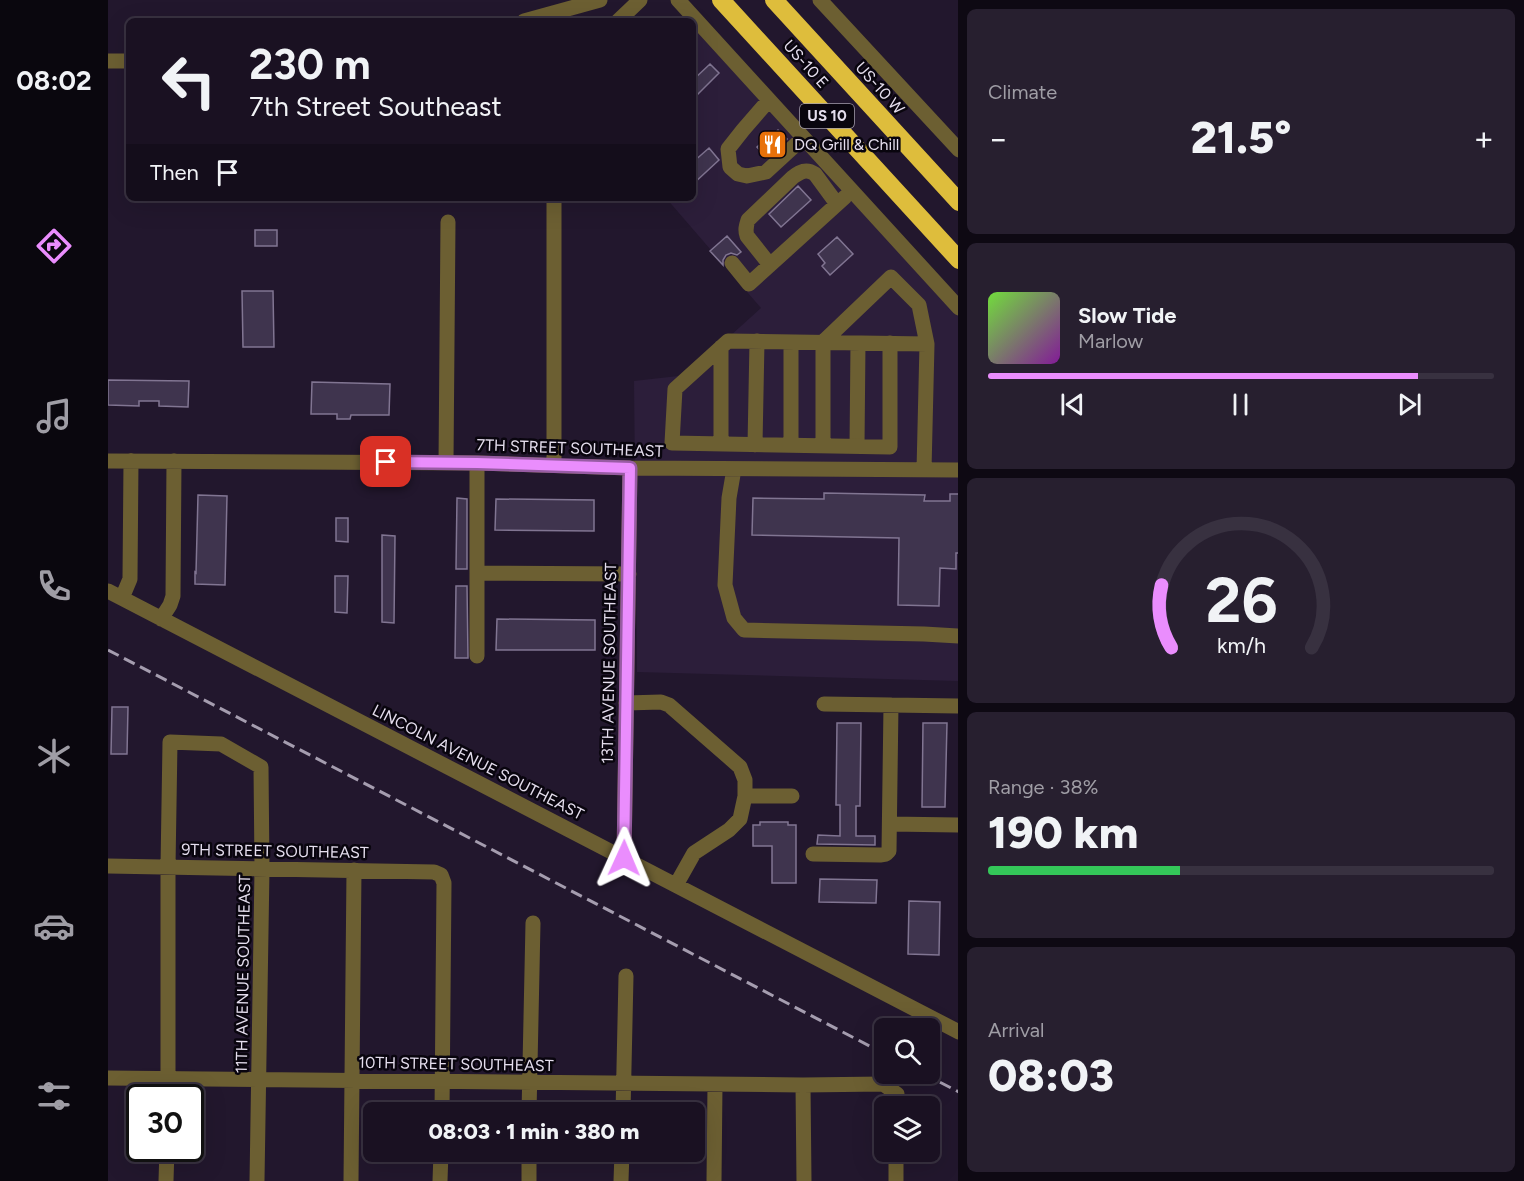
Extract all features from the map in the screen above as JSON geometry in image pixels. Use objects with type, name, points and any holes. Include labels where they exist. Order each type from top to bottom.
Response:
[{"type":"highway","name":"US-10 E","points":[[721,0],[958,260]]},
{"type":"highway","name":"US-10 W","points":[[774,0],[958,202]]},
{"type":"street","points":[[535,18],[600,0]]},
{"type":"street","points":[[621,18],[640,0]]},
{"type":"street","points":[[678,0],[694,18]]},
{"type":"street","points":[[820,0],[958,150]]},
{"type":"street","points":[[696,20],[958,308]]},
{"type":"street","points":[[108,61],[126,61]]},
{"type":"street","points":[[769,100],[728,150],[730,167],[738,174],[747,176],[766,172],[803,138]]},
{"type":"street","points":[[770,265],[747,236],[746,224],[793,177],[801,171],[811,171],[837,204]]},
{"type":"street","points":[[732,263],[749,284],[851,190]]},
{"type":"street","points":[[554,201],[554,465]]},
{"type":"street","points":[[446,463],[448,222]]},
{"type":"street","points":[[823,446],[823,342],[891,277],[919,305],[927,344],[924,470]]},
{"type":"street","points":[[890,343],[890,447],[672,443],[675,389],[728,341],[757,342],[823,342],[858,343],[890,343],[927,344]]},
{"type":"street","points":[[755,445],[757,342]]},
{"type":"street","points":[[791,342],[791,445]]},
{"type":"street","points":[[857,446],[858,343]]},
{"type":"street","points":[[721,347],[721,444]]},
{"type":"street","name":"7TH STREET SOUTHEAST","points":[[108,461],[477,463],[630,468],[958,470]]},
{"type":"street","points":[[122,598],[130,579],[131,461]]},
{"type":"street","points":[[161,619],[173,596],[174,461]]},
{"type":"street","points":[[477,463],[477,656]]},
{"type":"street","name":"13TH AVENUE SOUTHEAST","points":[[624,858],[630,468]]},
{"type":"street","points":[[734,469],[729,498],[725,585],[734,618],[744,630],[958,636]]},
{"type":"street","points":[[477,573],[628,574]]},
{"type":"street","name":"LINCOLN AVENUE SOUTHEAST","points":[[108,591],[958,1032]]},
{"type":"street","points":[[626,703],[661,702],[669,705],[740,767],[745,780],[745,796],[740,819],[729,830],[694,853],[676,885]]},
{"type":"street","points":[[824,704],[958,706]]},
{"type":"street","points":[[813,854],[886,854],[889,851],[891,705]]},
{"type":"street","name":"11TH AVENUE SOUTHEAST","points":[[168,867],[170,742],[221,744],[261,767],[262,869],[257,1181]]},
{"type":"street","points":[[745,796],[792,796]]},
{"type":"street","points":[[890,824],[958,825]]},
{"type":"street","name":"9TH STREET SOUTHEAST","points":[[108,866],[434,872],[441,875],[444,883],[442,1082]]},
{"type":"street","points":[[168,867],[168,1084]]},
{"type":"street","points":[[351,1181],[354,870]]},
{"type":"street","points":[[529,1102],[533,922]]},
{"type":"street","points":[[623,1102],[626,976]]},
{"type":"street","name":"10TH STREET SOUTHEAST","points":[[108,1078],[883,1084],[897,1096]]},
{"type":"street","points":[[442,1082],[442,1102]]},
{"type":"street","points":[[714,1181],[715,1084]]},
{"type":"street","points":[[803,1085],[804,1181]]},
{"type":"street","points":[[166,1181],[167,1162]]},
{"type":"street","points":[[440,1181],[441,1162]]},
{"type":"street","points":[[529,1162],[529,1181]]},
{"type":"street","points":[[621,1181],[622,1162]]},
{"type":"street","points":[[896,1162],[896,1181]]},
{"type":"shaded area","points":[[696,27],[958,313],[958,681],[637,672],[634,381],[687,375],[761,308],[669,201],[696,201]]},
{"type":"building","points":[[710,64],[719,73],[696,96],[696,77]]},
{"type":"building","name":"DQ Grill & Chill","points":[[778,130],[787,139],[767,158],[757,147]]},
{"type":"building","points":[[709,148],[719,160],[696,181],[696,159]]},
{"type":"building","points":[[798,186],[811,200],[781,227],[769,214]]},
{"type":"building","points":[[255,230],[277,230],[277,246],[255,246]]},
{"type":"building","points":[[727,236],[741,252],[737,255],[731,253],[726,255],[723,265],[710,251]]},
{"type":"building","points":[[837,237],[853,254],[830,275],[822,266],[825,263],[818,254]]},
{"type":"building","points":[[242,291],[273,291],[274,347],[243,347]]},
{"type":"building","points":[[108,380],[189,381],[188,407],[159,406],[159,401],[139,401],[139,406],[108,405]]},
{"type":"building","points":[[312,382],[390,384],[389,415],[351,415],[350,419],[337,419],[337,414],[311,414]]},
{"type":"building","points":[[824,493],[925,495],[924,501],[950,501],[950,494],[958,494],[956,569],[940,568],[939,606],[898,605],[899,538],[752,535],[753,498],[824,499]]},
{"type":"building","points":[[198,495],[227,496],[225,585],[195,584]]},
{"type":"building","points":[[457,498],[467,499],[467,569],[456,569]]},
{"type":"building","points":[[496,499],[594,500],[594,531],[495,530]]},
{"type":"building","points":[[336,518],[348,518],[348,542],[336,541]]},
{"type":"building","points":[[382,535],[395,536],[394,623],[382,622]]},
{"type":"building","points":[[335,576],[348,576],[347,613],[335,612]]},
{"type":"building","points":[[456,586],[467,586],[468,658],[455,658]]},
{"type":"building","points":[[497,619],[595,620],[595,650],[496,650]]},
{"type":"building","points":[[112,707],[128,707],[127,754],[111,754]]},
{"type":"building","points":[[837,723],[861,723],[860,806],[856,806],[856,836],[875,836],[875,845],[817,844],[818,835],[840,836],[840,805],[836,805]]},
{"type":"building","points":[[923,723],[947,723],[945,807],[922,807]]},
{"type":"building","points":[[760,822],[788,822],[788,825],[796,825],[796,883],[772,883],[772,846],[753,846],[753,825],[760,825]]},
{"type":"building","points":[[820,879],[877,880],[876,903],[819,902]]},
{"type":"building","points":[[909,901],[940,902],[939,955],[908,954]]},
{"type":"railway","points":[[108,650],[874,1048]]},
{"type":"railway","points":[[940,1082],[958,1091]]},
{"type":"place","name":"DQ Grill & Chill","points":[[773,144]]},
{"type":"route","points":[[386,462],[630,468],[624,858]]}]
